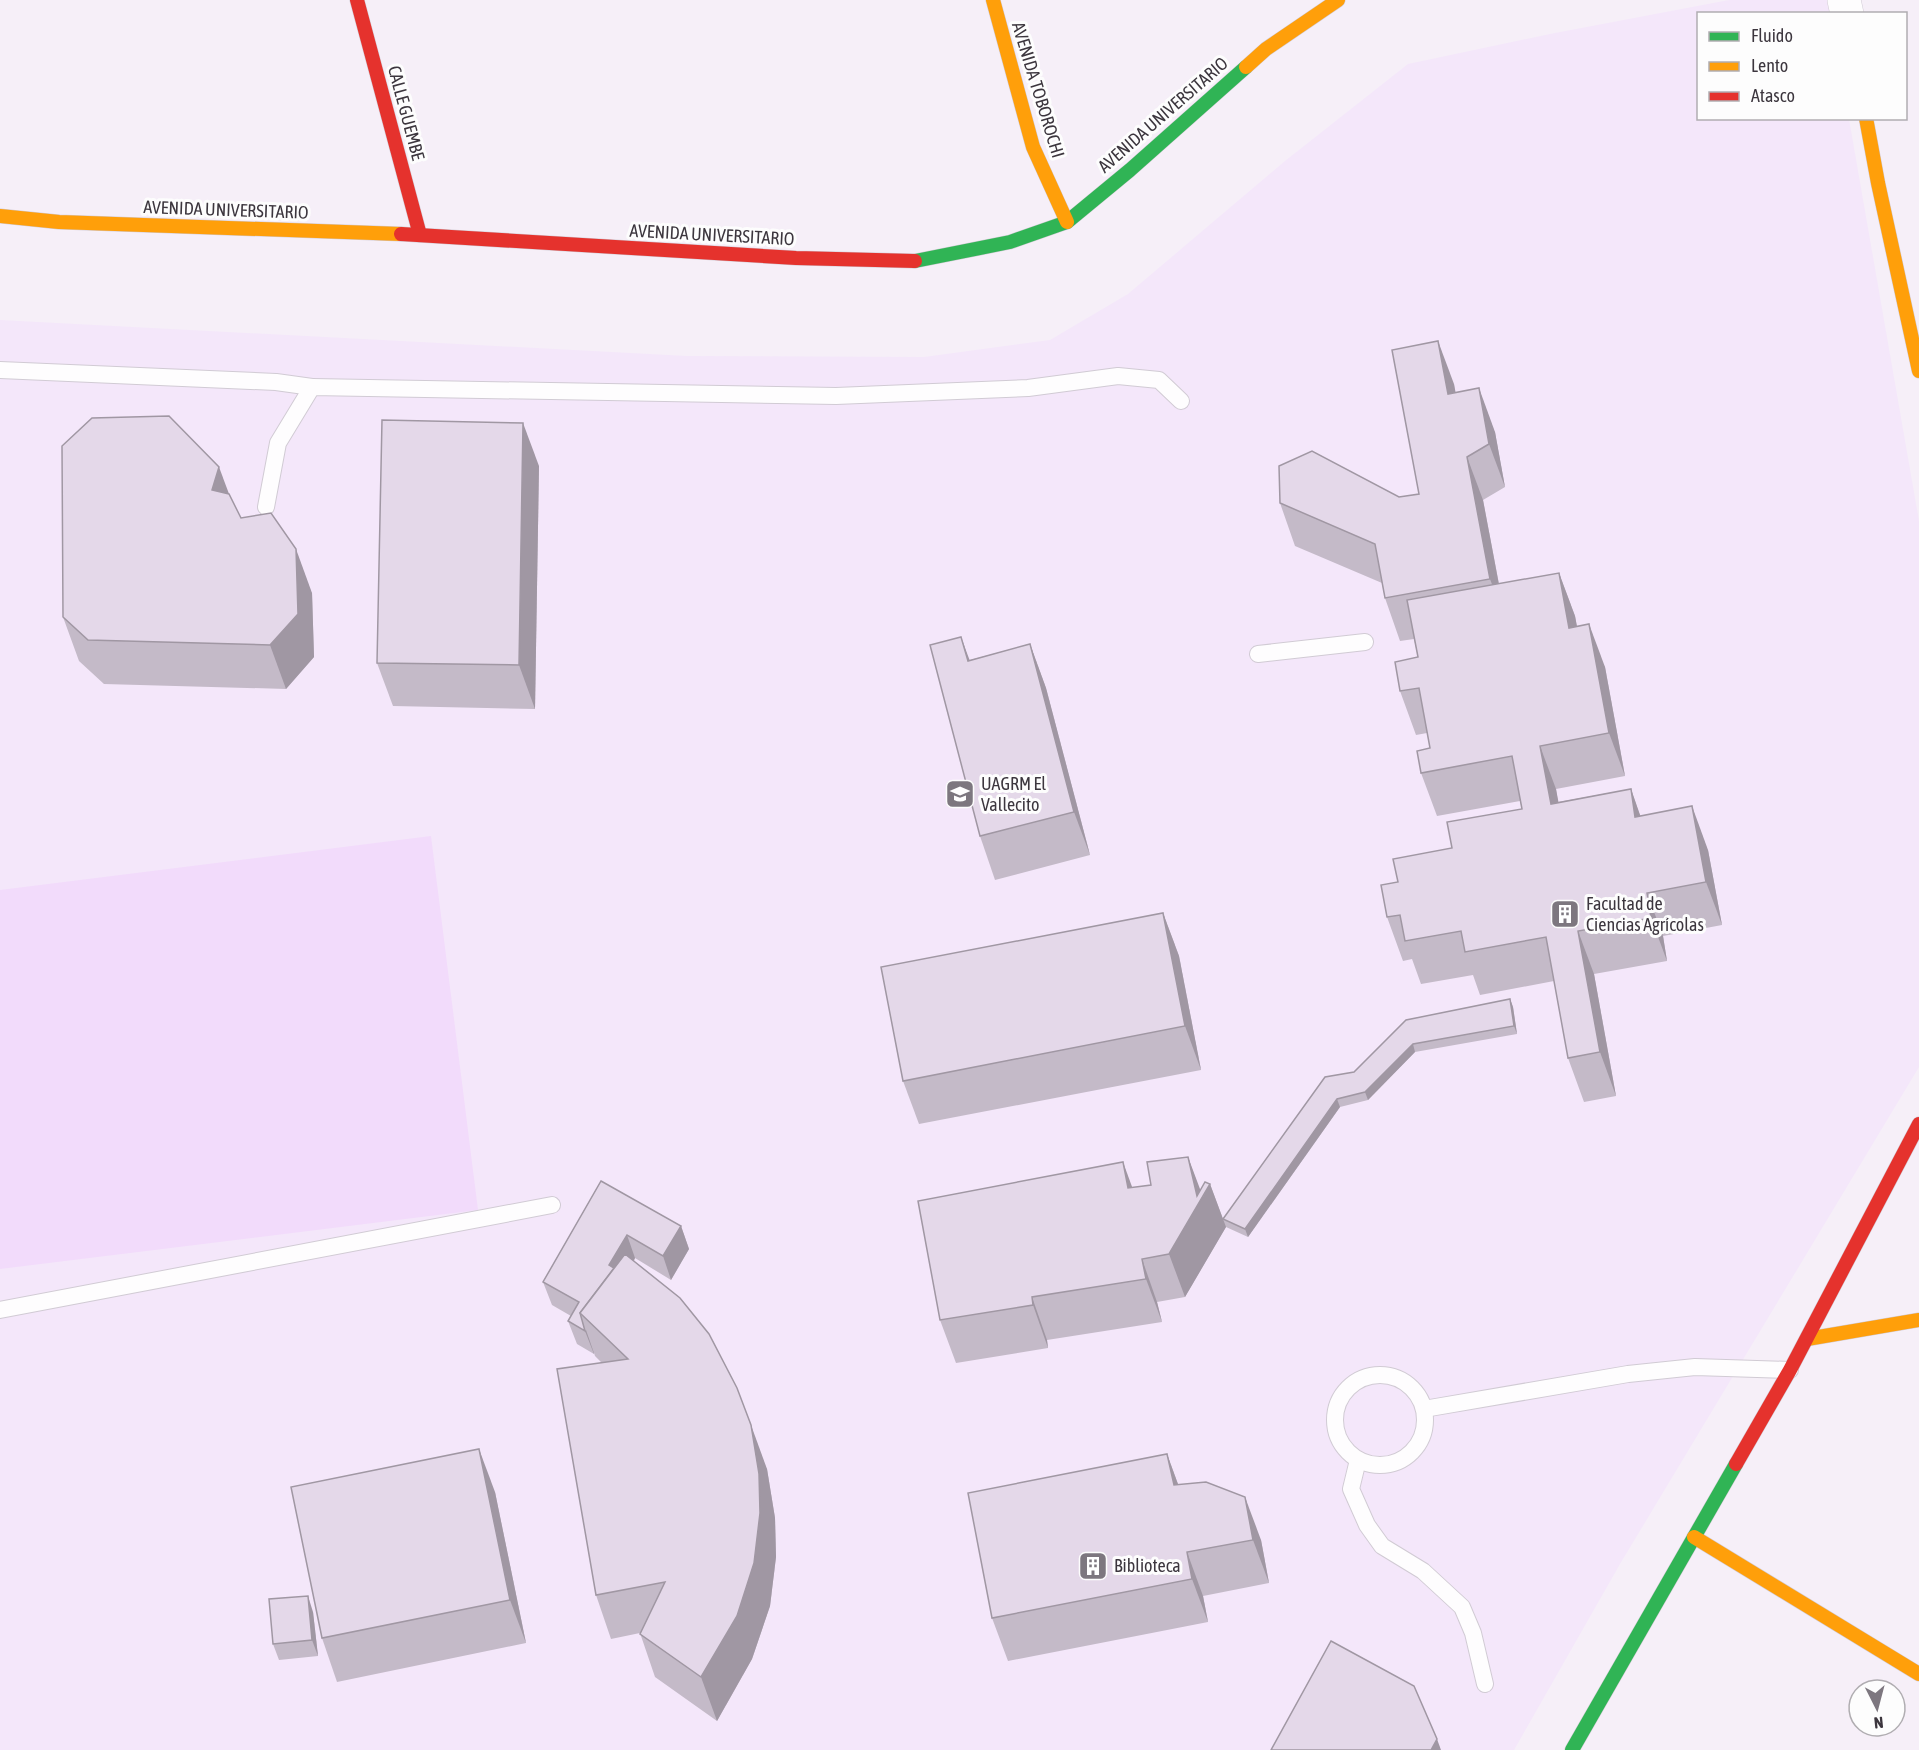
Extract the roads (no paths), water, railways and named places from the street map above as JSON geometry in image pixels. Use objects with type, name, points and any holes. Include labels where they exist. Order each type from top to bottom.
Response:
[{"type":"street","name":"CALLE GUEMBE","points":[[357,0],[420,235]]},
{"type":"street","name":"AVENIDA TOBOROCHI","points":[[993,0],[1033,147],[1067,222]]},
{"type":"street","name":"AVENIDA UNIVERSITARIO","points":[[0,216],[59,222],[420,235],[796,258],[920,261],[1010,242],[1067,222],[1130,170],[1266,49],[1338,0]]},
{"type":"street","points":[[1866,120],[1919,371]]},
{"type":"street","points":[[1572,1750],[1808,1339],[1919,1124]]},
{"type":"street","points":[[1808,1339],[1919,1320]]},
{"type":"street","points":[[1694,1537],[1919,1674]]},
{"type":"lane","points":[[0,370],[276,382],[312,387],[836,396],[1028,388],[1118,376],[1160,380],[1181,401]]},
{"type":"lane","points":[[266,507],[278,443],[312,387]]},
{"type":"lane","points":[[1258,654],[1365,642]]},
{"type":"lane","points":[[0,1310],[552,1205]]},
{"type":"lane","points":[[1424,1409],[1628,1374],[1695,1367],[1790,1370]]},
{"type":"lane","points":[[1380,1375],[1395,1377],[1408,1384],[1418,1395],[1424,1409],[1425,1425],[1422,1440],[1413,1452],[1387,1466],[1372,1465],[1358,1460],[1346,1450],[1338,1438],[1335,1409],[1342,1396],[1352,1385],[1365,1377],[1380,1375]]},
{"type":"lane","points":[[1358,1460],[1351,1489],[1367,1525],[1382,1546],[1423,1571],[1462,1607],[1473,1633],[1485,1684]]},
{"type":"place","name":"UAGRM El Vallecito","points":[[960,794]]},
{"type":"place","name":"Facultad de Ciencias Agrícolas","points":[[1565,914]]},
{"type":"place","name":"Biblioteca","points":[[1093,1566]]}]
